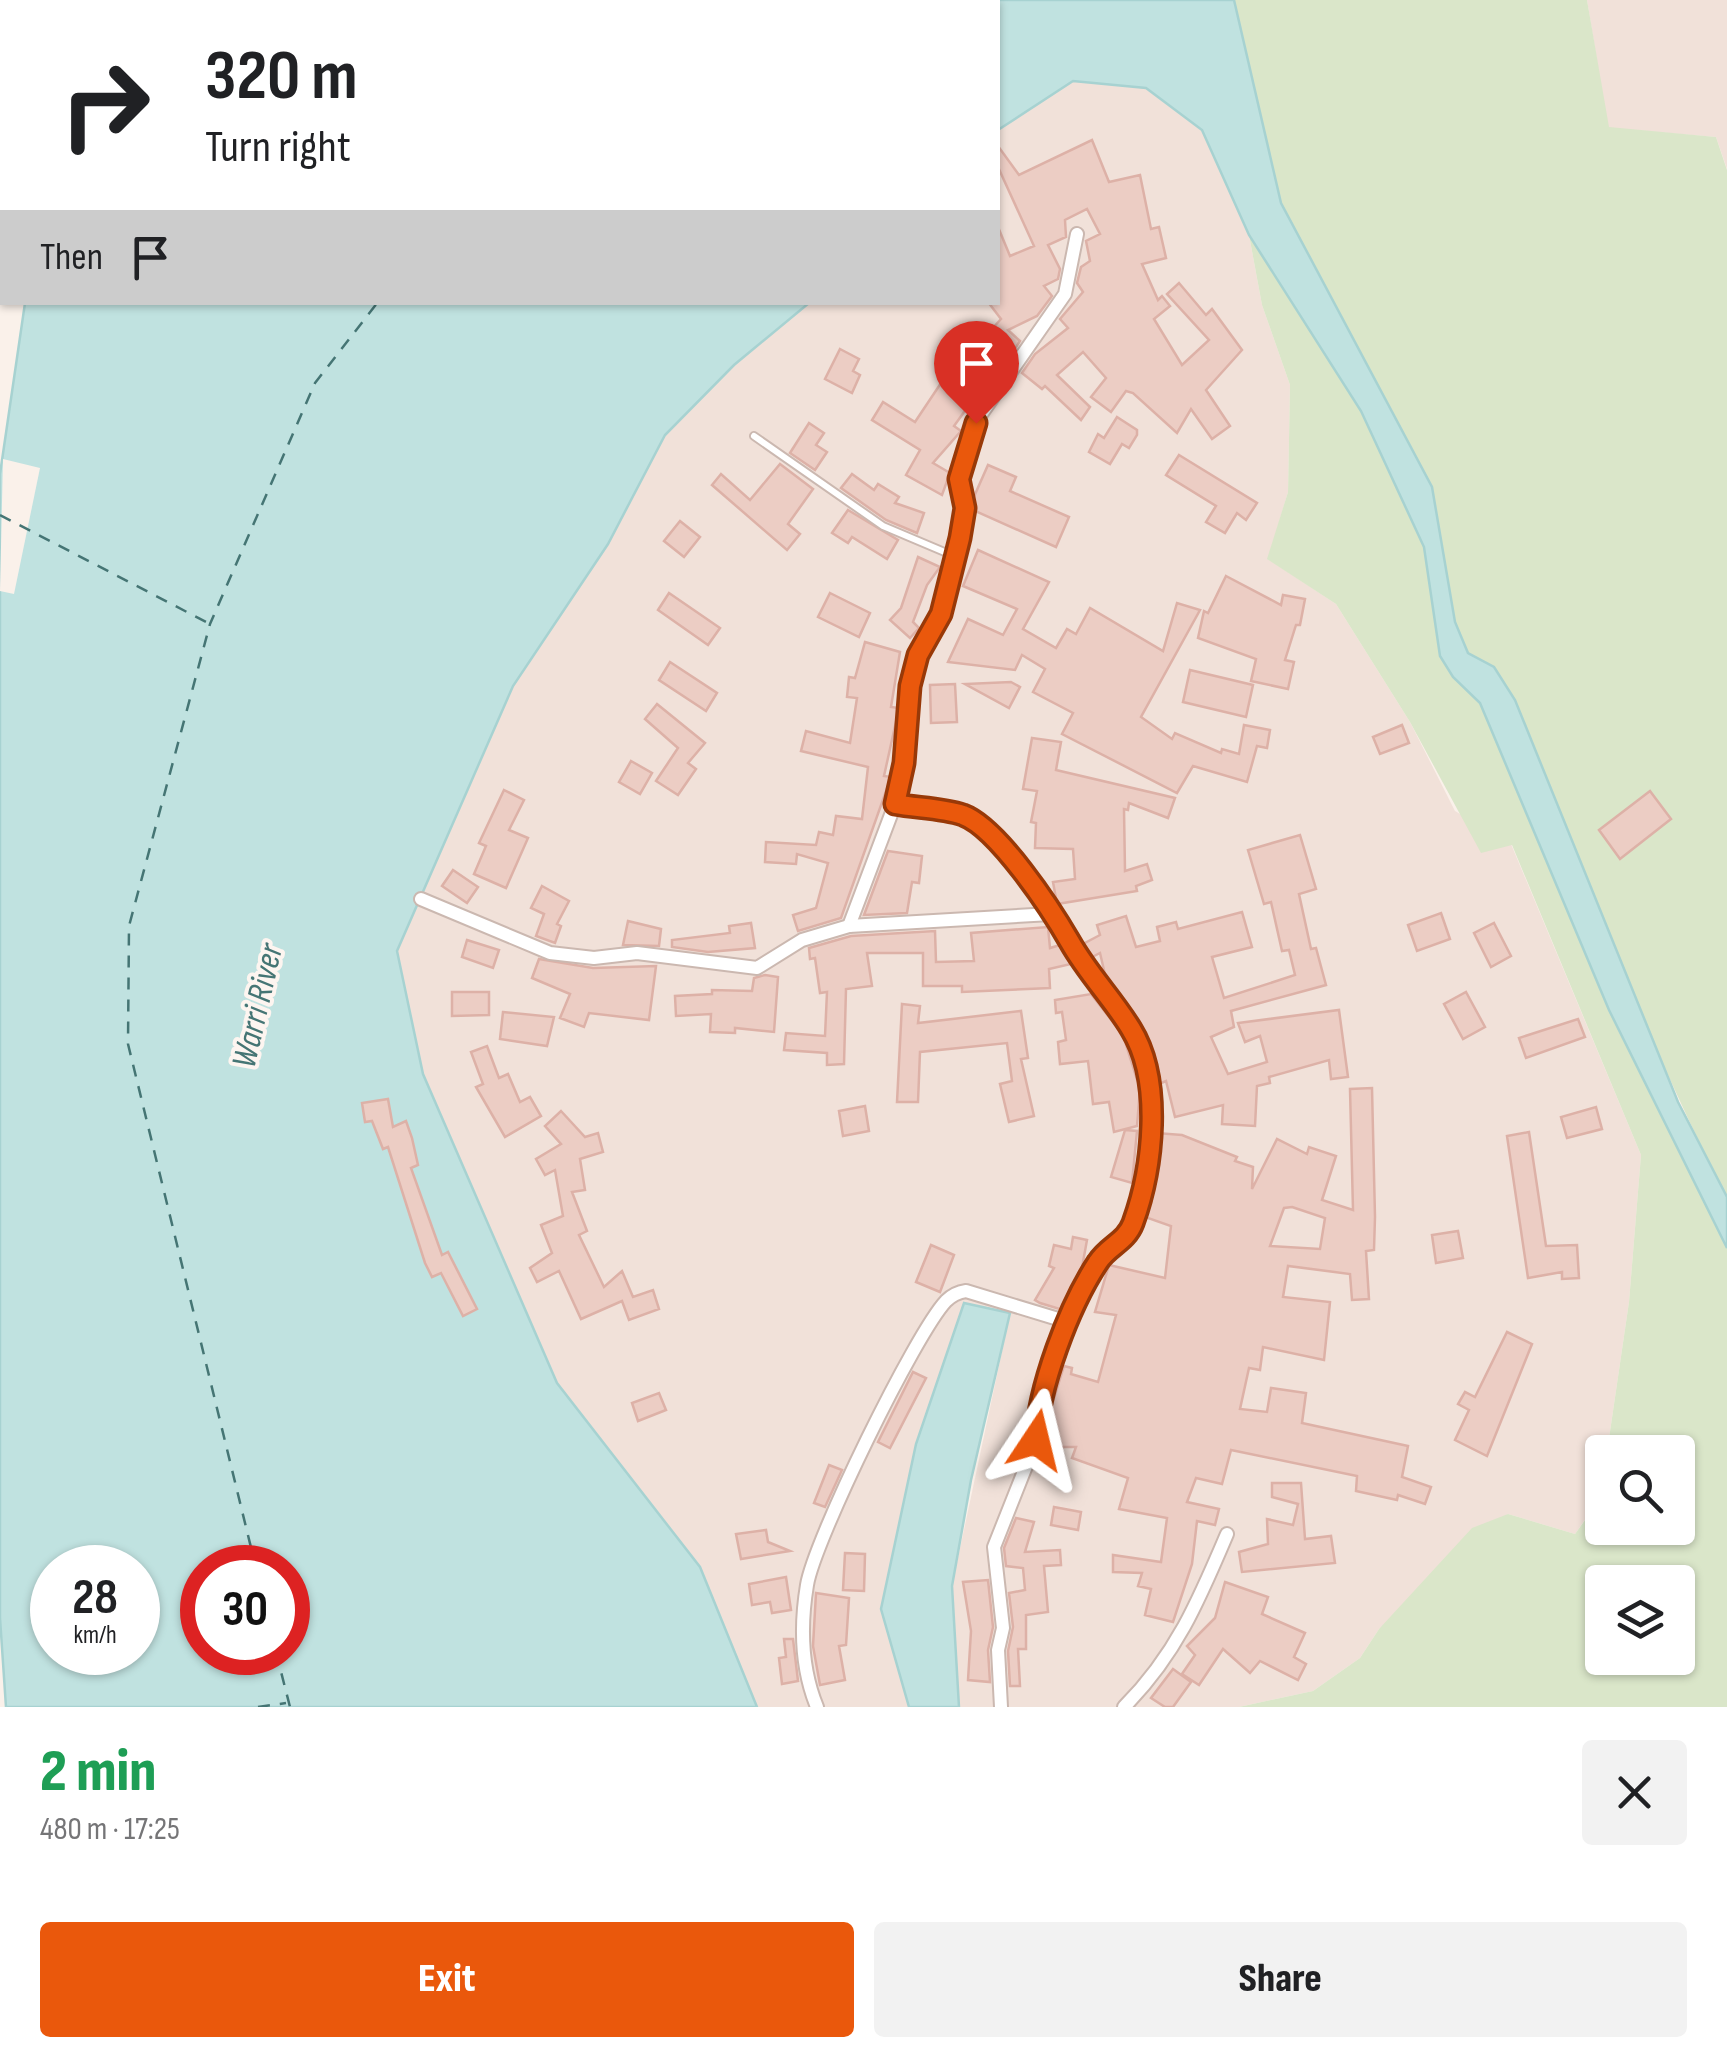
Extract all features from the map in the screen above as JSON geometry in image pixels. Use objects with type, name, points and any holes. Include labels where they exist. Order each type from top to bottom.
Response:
[{"type":"street","points":[[849,926],[895,804],[918,655],[941,614],[965,508],[959,479],[976,423],[1065,294],[1077,234]]},
{"type":"street","points":[[895,804],[965,816],[996,839],[1051,914],[1089,976],[1132,1030],[1150,1088],[1145,1164],[1132,1224],[1123,1240],[1098,1260],[1068,1322],[1037,1419],[1036,1440],[994,1547],[1003,1628],[998,1650],[1001,1707]]},
{"type":"street","points":[[421,899],[550,953],[594,958],[636,953],[722,967],[757,968],[802,940],[849,926],[1051,914]]},
{"type":"street","points":[[817,1707],[804,1667],[807,1583],[821,1538],[906,1367],[946,1301],[966,1290],[1068,1322]]},
{"type":"street","points":[[1124,1707],[1150,1681],[1200,1605],[1227,1534]]},
{"type":"lane","points":[[754,436],[883,526],[955,557]]},
{"type":"shaded area","points":[[1587,0],[1727,0],[1727,169],[1716,137],[1608,128]]},
{"type":"shaded area","points":[[1073,81],[1146,88],[1202,130],[1249,235],[1262,305],[1290,385],[1288,492],[1268,559],[1336,604],[1410,722],[1455,811],[1511,844],[1641,1155],[1629,1302],[1609,1435],[1585,1435],[1585,1520],[1575,1534],[1508,1514],[1379,1629],[1360,1658],[1313,1691],[1239,1707],[959,1707],[952,1586],[1010,1314],[964,1304],[881,1609],[909,1707],[757,1707],[700,1567],[557,1383],[423,1074],[397,951],[513,686],[608,544],[665,435],[734,365],[807,305],[1000,305],[1000,129]]},
{"type":"green space","points":[[1234,0],[1587,0],[1609,127],[1716,137],[1727,170],[1727,1197],[1664,1067],[1494,667],[1468,653],[1455,622],[1432,487],[1281,203]]},
{"type":"green space","points":[[1249,235],[1361,411],[1424,547],[1440,656],[1453,677],[1480,703],[1609,1010],[1727,1248],[1727,1707],[1239,1707],[1313,1691],[1360,1658],[1379,1629],[1472,1528],[1508,1514],[1575,1534],[1585,1520],[1585,1545],[1695,1545],[1695,1435],[1609,1435],[1629,1302],[1641,1155],[1512,845],[1481,853],[1410,722],[1336,604],[1267,559],[1288,492],[1290,385],[1262,305]]},
{"type":"water","points":[[1000,0],[1234,0],[1281,203],[1432,487],[1455,622],[1468,653],[1494,667],[1515,700],[1678,1102],[1727,1197],[1727,1248],[1609,1010],[1480,703],[1453,677],[1440,656],[1424,547],[1361,411],[1249,235],[1202,130],[1146,88],[1073,81],[1000,129]]},
{"type":"water","name":"Warri River","points":[[25,305],[807,305],[734,365],[665,435],[608,544],[513,686],[397,951],[423,1074],[557,1383],[700,1567],[757,1707],[6,1707],[0,1618],[0,474]]},
{"type":"water","points":[[964,1303],[1010,1313],[971,1480],[952,1586],[959,1707],[909,1707],[881,1609],[916,1444]]},
{"type":"pier","points":[[3,459],[40,468],[14,594],[0,591]]},
{"type":"building","points":[[1092,140],[1109,182],[1140,175],[1151,229],[1159,227],[1166,258],[1142,264],[1158,300],[1162,296],[1170,306],[1154,319],[1182,365],[1209,340],[1167,294],[1179,283],[1206,315],[1212,309],[1242,350],[1206,390],[1230,426],[1212,439],[1191,409],[1177,433],[1126,391],[1111,412],[1091,397],[1106,378],[1083,352],[1057,375],[1090,407],[1081,420],[1045,386],[1042,389],[1022,373],[1035,354],[1068,328],[1060,319],[1083,292],[1077,283],[1081,267],[1090,261],[1086,241],[1100,234],[1087,209],[1065,220],[1066,237],[1048,245],[1060,269],[1058,279],[1044,286],[1052,296],[1037,316],[1008,330],[1020,341],[1008,359],[986,339],[980,342],[1001,319],[990,305],[1000,305],[1000,232],[1010,256],[1034,246],[1000,171],[1000,149],[1019,175]]},
{"type":"building","points":[[840,349],[859,359],[853,371],[860,375],[852,393],[825,379]]},
{"type":"building","points":[[943,380],[972,401],[954,426],[961,431],[933,463],[950,473],[942,495],[906,475],[920,450],[872,420],[883,402],[915,422]]},
{"type":"building","points":[[1117,417],[1137,430],[1137,435],[1129,448],[1122,444],[1110,464],[1089,452],[1098,434],[1104,438]]},
{"type":"building","points":[[809,423],[824,433],[816,445],[827,452],[815,470],[790,453]]},
{"type":"building","points":[[1179,455],[1257,503],[1246,520],[1237,513],[1225,533],[1206,522],[1216,506],[1166,475]]},
{"type":"building","points":[[780,464],[813,489],[788,524],[800,534],[787,550],[712,485],[721,474],[750,500]]},
{"type":"building","points":[[988,465],[1016,477],[1010,491],[1069,517],[1056,547],[975,511],[973,499]]},
{"type":"building","points":[[852,474],[874,490],[878,484],[899,497],[895,503],[924,513],[917,533],[886,520],[841,488]]},
{"type":"building","points":[[848,510],[898,540],[887,559],[852,537],[848,543],[832,533]]},
{"type":"building","points":[[680,521],[700,537],[684,557],[664,541]]},
{"type":"building","points":[[978,550],[1049,582],[1023,629],[1056,648],[1067,629],[1076,634],[1090,608],[1163,651],[1177,603],[1200,610],[1141,717],[1172,739],[1175,733],[1221,753],[1222,749],[1239,754],[1244,725],[1270,730],[1267,748],[1257,746],[1247,782],[1193,766],[1177,793],[1062,734],[1073,713],[1033,692],[1045,669],[1022,655],[1015,670],[948,662],[968,619],[1003,635],[1017,609],[963,586]]},
{"type":"building","points":[[918,557],[940,567],[927,585],[913,622],[919,628],[910,638],[890,620],[901,608]]},
{"type":"building","points":[[1226,576],[1281,605],[1283,595],[1305,599],[1300,625],[1296,625],[1285,660],[1294,662],[1288,689],[1251,681],[1256,659],[1198,638],[1204,611],[1208,613]]},
{"type":"building","points":[[669,593],[720,628],[708,645],[658,610]]},
{"type":"building","points":[[830,593],[870,613],[859,637],[818,617]]},
{"type":"building","points":[[865,642],[900,652],[891,707],[899,708],[884,776],[891,777],[841,918],[798,931],[793,915],[816,908],[828,863],[797,854],[796,864],[765,862],[766,842],[816,845],[819,832],[833,835],[836,816],[862,819],[868,767],[801,751],[806,731],[850,743],[857,698],[847,697],[849,677],[855,678]]},
{"type":"building","points":[[670,662],[717,693],[706,711],[659,680]]},
{"type":"building","points":[[1190,670],[1253,685],[1246,717],[1183,702]]},
{"type":"building","points":[[1011,682],[1020,687],[1009,708],[965,684]]},
{"type":"building","points":[[955,684],[957,722],[931,723],[930,685]]},
{"type":"building","points":[[657,704],[705,743],[688,763],[696,769],[678,795],[656,781],[678,748],[645,719]]},
{"type":"building","points":[[1402,725],[1409,743],[1380,754],[1373,737]]},
{"type":"building","points":[[1032,738],[1061,742],[1056,770],[1175,798],[1168,818],[1129,803],[1128,810],[1124,809],[1125,871],[1147,864],[1152,880],[1136,886],[1137,891],[1057,904],[1053,882],[1075,879],[1073,849],[1035,848],[1036,823],[1031,822],[1037,791],[1023,789]]},
{"type":"building","points":[[631,761],[652,773],[640,794],[619,782]]},
{"type":"building","points":[[504,790],[524,800],[509,830],[528,838],[506,888],[474,874],[486,846],[479,843]]},
{"type":"building","points":[[1650,791],[1671,819],[1620,859],[1599,830]]},
{"type":"building","points":[[1300,835],[1316,889],[1299,894],[1311,949],[1316,948],[1326,985],[1231,1011],[1234,1027],[1211,1037],[1228,1074],[1267,1062],[1260,1036],[1245,1042],[1238,1023],[1339,1010],[1348,1077],[1331,1079],[1329,1060],[1269,1077],[1270,1083],[1257,1086],[1255,1126],[1222,1124],[1223,1105],[1175,1117],[1166,1081],[1159,1084],[1140,1024],[1107,983],[1100,953],[1090,958],[1083,944],[1100,935],[1097,925],[1126,916],[1136,947],[1160,941],[1157,927],[1176,922],[1178,929],[1242,912],[1252,947],[1212,957],[1224,998],[1295,975],[1289,950],[1282,951],[1271,902],[1264,904],[1248,850]]},
{"type":"building","points":[[888,851],[922,856],[919,883],[912,882],[907,913],[864,915]]},
{"type":"building","points":[[453,870],[478,887],[467,903],[442,886]]},
{"type":"building","points":[[542,886],[569,901],[557,924],[561,926],[555,943],[536,936],[544,914],[531,908]]},
{"type":"building","points":[[1441,913],[1450,939],[1417,951],[1408,925]]},
{"type":"building","points":[[628,921],[661,929],[659,946],[623,945]]},
{"type":"building","points":[[751,923],[755,948],[708,952],[672,947],[672,940],[730,933],[729,926]]},
{"type":"building","points":[[1494,923],[1511,956],[1491,967],[1474,933]]},
{"type":"building","points":[[1048,927],[1050,948],[1060,945],[1071,964],[1049,969],[1050,988],[962,992],[962,986],[923,986],[923,953],[867,953],[872,986],[846,989],[844,1064],[827,1065],[827,1053],[784,1050],[786,1033],[825,1036],[827,992],[820,993],[815,958],[810,959],[809,948],[851,936],[935,931],[936,962],[974,961],[971,933]]},
{"type":"building","points":[[467,940],[499,950],[493,968],[462,957]]},
{"type":"building","points":[[539,959],[593,968],[656,966],[649,1020],[589,1013],[584,1027],[560,1018],[570,994],[532,978]]},
{"type":"building","points":[[778,977],[774,1032],[735,1028],[735,1033],[710,1032],[711,1014],[676,1016],[675,996],[712,994],[712,990],[752,991],[754,978]]},
{"type":"building","points":[[452,992],[489,992],[489,1015],[452,1016]]},
{"type":"building","points":[[1466,992],[1485,1027],[1463,1039],[1444,1004]]},
{"type":"building","points":[[1091,994],[1123,1035],[1140,1089],[1137,1126],[1114,1132],[1109,1102],[1093,1104],[1088,1061],[1060,1064],[1058,1042],[1066,1040],[1062,1012],[1056,1013],[1055,1000]]},
{"type":"building","points":[[902,1004],[920,1006],[918,1023],[1021,1011],[1028,1058],[1021,1059],[1034,1116],[1009,1122],[1000,1084],[1012,1081],[1007,1043],[920,1052],[918,1102],[897,1102]]},
{"type":"building","points":[[503,1012],[554,1017],[547,1046],[500,1039]]},
{"type":"building","points":[[1578,1019],[1585,1037],[1526,1058],[1519,1038]]},
{"type":"building","points":[[487,1046],[499,1078],[508,1074],[520,1102],[530,1097],[541,1116],[505,1137],[476,1087],[483,1084],[471,1052]]},
{"type":"building","points":[[1372,1088],[1375,1217],[1374,1250],[1366,1251],[1369,1299],[1352,1300],[1350,1274],[1288,1266],[1283,1297],[1330,1302],[1324,1360],[1263,1347],[1260,1370],[1249,1368],[1240,1409],[1267,1412],[1271,1388],[1306,1393],[1302,1423],[1408,1446],[1402,1477],[1431,1487],[1425,1504],[1398,1495],[1397,1500],[1356,1491],[1357,1476],[1231,1450],[1222,1484],[1196,1478],[1187,1502],[1219,1509],[1215,1525],[1197,1521],[1192,1564],[1173,1622],[1145,1615],[1151,1589],[1138,1586],[1142,1573],[1113,1572],[1113,1555],[1161,1562],[1167,1518],[1119,1509],[1128,1478],[1072,1458],[1076,1447],[1045,1447],[1047,1421],[1064,1366],[1072,1368],[1071,1374],[1098,1382],[1116,1315],[1095,1312],[1109,1265],[1165,1278],[1171,1226],[1145,1217],[1157,1133],[1182,1135],[1237,1157],[1235,1161],[1253,1167],[1252,1189],[1277,1139],[1307,1154],[1309,1147],[1336,1156],[1322,1200],[1353,1210],[1350,1089]],"holes":[[[1284,1208],[1325,1218],[1320,1249],[1270,1246]]]},
{"type":"building","points":[[388,1099],[393,1127],[406,1121],[412,1138],[418,1165],[411,1168],[442,1255],[448,1252],[477,1309],[463,1316],[441,1273],[432,1277],[388,1147],[383,1149],[372,1121],[365,1122],[362,1103]]},
{"type":"building","points":[[865,1106],[869,1131],[843,1136],[839,1111]]},
{"type":"building","points":[[1596,1107],[1602,1129],[1567,1138],[1561,1117]]},
{"type":"building","points":[[561,1111],[585,1137],[598,1133],[603,1152],[580,1159],[585,1190],[572,1192],[587,1231],[579,1235],[604,1287],[622,1271],[633,1297],[653,1290],[659,1309],[629,1320],[622,1301],[581,1319],[559,1271],[537,1282],[530,1268],[552,1253],[541,1225],[563,1216],[555,1170],[545,1175],[536,1159],[561,1144],[545,1126]]},
{"type":"building","points":[[1125,1130],[1137,1131],[1132,1183],[1111,1177]]},
{"type":"building","points":[[1529,1132],[1546,1246],[1577,1245],[1579,1278],[1562,1279],[1562,1272],[1528,1278],[1507,1136]]},
{"type":"building","points":[[1458,1231],[1463,1258],[1436,1263],[1432,1235]]},
{"type":"building","points":[[1073,1237],[1087,1240],[1081,1273],[1063,1310],[1040,1303],[1035,1300],[1054,1268],[1049,1266],[1054,1245],[1071,1249]]},
{"type":"building","points":[[931,1245],[954,1255],[940,1292],[916,1282]]},
{"type":"building","points":[[1507,1332],[1532,1344],[1487,1456],[1455,1440],[1469,1410],[1458,1404],[1465,1392],[1475,1397]]},
{"type":"building","points":[[913,1372],[926,1378],[890,1448],[878,1442]]},
{"type":"building","points":[[659,1393],[666,1410],[638,1421],[632,1403]]},
{"type":"building","points":[[829,1465],[842,1470],[825,1507],[814,1503]]},
{"type":"building","points":[[1272,1483],[1301,1483],[1305,1539],[1331,1536],[1335,1563],[1242,1572],[1239,1552],[1268,1544],[1267,1519],[1293,1525],[1298,1504],[1272,1497]]},
{"type":"building","points":[[1054,1507],[1081,1512],[1078,1530],[1051,1525]]},
{"type":"building","points":[[1016,1518],[1034,1522],[1025,1552],[1060,1550],[1061,1565],[1044,1566],[1048,1612],[1026,1615],[1026,1649],[1018,1649],[1020,1686],[1010,1686],[1008,1651],[1013,1627],[1009,1593],[1025,1590],[1023,1568],[1006,1566],[1004,1548]]},
{"type":"building","points":[[766,1530],[768,1542],[790,1551],[741,1559],[736,1534]]},
{"type":"building","points":[[845,1553],[865,1554],[864,1591],[843,1590]]},
{"type":"building","points":[[786,1577],[791,1610],[772,1613],[770,1602],[752,1605],[749,1584]]},
{"type":"building","points":[[988,1580],[993,1627],[988,1650],[990,1682],[968,1680],[971,1631],[963,1582]]},
{"type":"building","points":[[1225,1582],[1268,1597],[1262,1614],[1305,1633],[1294,1657],[1306,1664],[1298,1680],[1260,1661],[1250,1673],[1223,1649],[1199,1685],[1182,1674],[1195,1655],[1187,1646],[1215,1618]]},
{"type":"building","points":[[816,1593],[849,1598],[846,1645],[839,1646],[845,1680],[820,1685],[813,1646]]},
{"type":"building","points":[[784,1639],[793,1639],[798,1681],[782,1684],[779,1658],[786,1657]]},
{"type":"building","points":[[1173,1669],[1191,1682],[1173,1707],[1165,1707],[1151,1698]]},
{"type":"ferry route","points":[[250,1545],[128,1044],[129,926],[210,624],[315,383],[376,305]]},
{"type":"ferry route","points":[[0,515],[210,624]]},
{"type":"ferry route","points":[[282,1675],[290,1707]]},
{"type":"ferry route","points":[[258,1707],[286,1703]]},
{"type":"route","points":[[976,423],[959,479],[964,521],[941,614],[918,655],[910,686],[904,763],[895,804],[965,816],[996,839],[1062,929],[1089,976],[1132,1030],[1150,1088],[1143,1182],[1132,1224],[1123,1240],[1098,1260],[1068,1322],[1037,1419],[1036,1440]]}]
